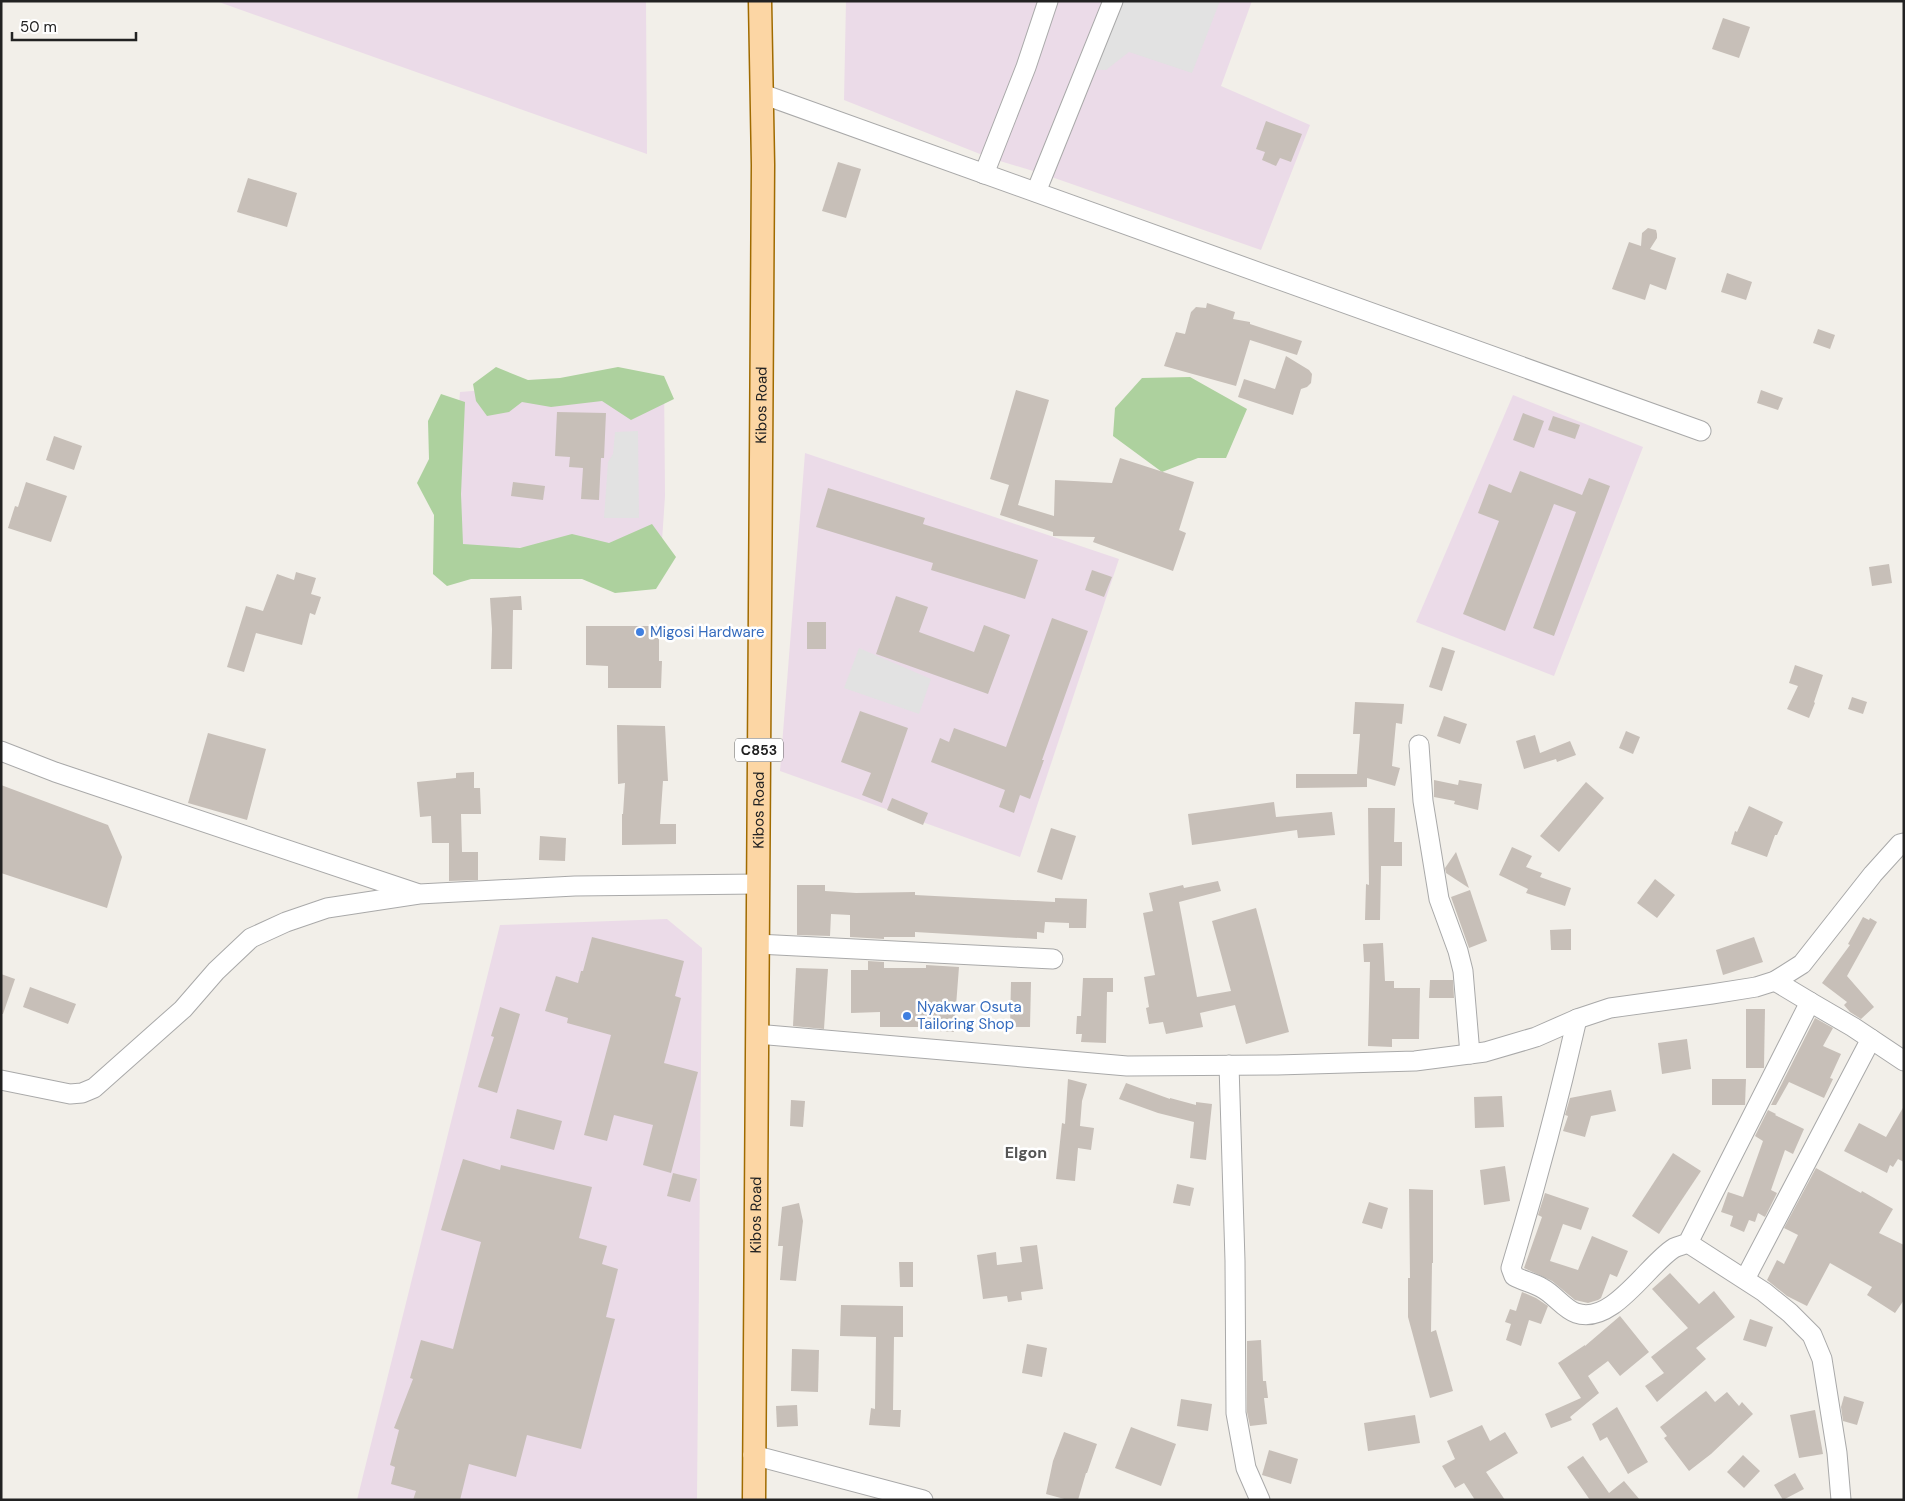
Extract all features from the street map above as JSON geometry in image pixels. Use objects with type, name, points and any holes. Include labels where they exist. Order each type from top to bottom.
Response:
[{"type":"main road","name":"Kibos Road","points":[[754,1500],[763,165],[760,1]]},
{"type":"street","points":[[984,174],[1026,67],[1048,1]]},
{"type":"street","points":[[1036,192],[1113,1]]},
{"type":"street","points":[[762,94],[1701,431]]},
{"type":"street","points":[[1418,745],[1423,801],[1437,890],[1463,970],[1470,1054]]},
{"type":"street","points":[[1,751],[55,772],[420,894]]},
{"type":"street","points":[[757,1034],[1128,1066],[1415,1061],[1485,1052],[1536,1037],[1577,1019],[1610,1008],[1721,993],[1756,987],[1775,981],[1802,964],[1873,874],[1900,844],[1904,843]]},
{"type":"street","points":[[1,1080],[70,1094],[82,1093],[94,1088],[183,1008],[216,971],[251,938],[286,922],[327,908],[420,894],[575,886],[758,884]]},
{"type":"street","points":[[757,944],[1053,960]]},
{"type":"street","points":[[1775,981],[1904,1061]]},
{"type":"street","points":[[1577,1019],[1556,1110],[1512,1268],[1514,1276],[1542,1287],[1574,1313],[1584,1315],[1596,1313],[1608,1307],[1621,1298],[1670,1251],[1688,1243],[1810,1002]]},
{"type":"street","points":[[1745,1279],[1870,1039]]},
{"type":"street","points":[[1229,1065],[1236,1261],[1236,1414],[1246,1468],[1260,1500]]},
{"type":"street","points":[[1688,1243],[1745,1279],[1790,1313],[1812,1335],[1822,1359],[1837,1454],[1841,1500]]},
{"type":"street","points":[[753,1455],[923,1500]]},
{"type":"shaded area","points":[[216,1],[646,1],[647,154]]},
{"type":"shaded area","points":[[846,1],[1252,1],[1221,86],[1310,125],[1261,250],[1043,174],[990,158],[844,100]]},
{"type":"shaded area","points":[[1113,1],[1220,1],[1192,73],[1129,52],[1106,70],[1085,69]]},
{"type":"shaded area","points":[[664,376],[665,496],[662,541],[448,551],[460,392]]},
{"type":"shaded area","points":[[1513,395],[1643,447],[1554,676],[1416,622]]},
{"type":"shaded area","points":[[638,431],[639,518],[604,518],[608,462],[613,454],[615,432]]},
{"type":"shaded area","points":[[805,453],[1119,559],[1020,857],[780,771]]},
{"type":"shaded area","points":[[859,648],[931,679],[919,714],[844,688]]},
{"type":"shaded area","points":[[667,919],[702,948],[697,1500],[357,1500],[500,925]]},
{"type":"green space","points":[[496,367],[528,380],[560,378],[618,367],[664,376],[674,399],[631,420],[602,401],[551,407],[522,402],[509,412],[487,416],[476,401],[473,384]]},
{"type":"green space","points":[[1190,377],[1247,409],[1226,458],[1198,458],[1162,472],[1113,436],[1115,408],[1142,378]]},
{"type":"green space","points":[[441,394],[465,402],[461,494],[463,544],[520,548],[572,534],[609,543],[652,524],[676,557],[656,589],[615,593],[582,579],[471,579],[447,586],[433,574],[434,515],[417,483],[429,459],[428,421]]},
{"type":"building","points":[[1723,18],[1750,27],[1739,58],[1712,49]]},
{"type":"building","points":[[1266,121],[1302,134],[1291,162],[1280,158],[1276,166],[1262,160],[1265,152],[1256,149]]},
{"type":"building","points":[[838,162],[861,169],[846,218],[822,211]]},
{"type":"building","points":[[248,178],[297,193],[287,227],[237,212]]},
{"type":"building","points":[[1648,228],[1656,230],[1657,234],[1657,238],[1650,249],[1676,258],[1666,290],[1650,284],[1645,300],[1612,289],[1629,242],[1641,246],[1642,233]]},
{"type":"building","points":[[1727,273],[1752,282],[1746,300],[1721,292]]},
{"type":"building","points":[[1207,303],[1235,312],[1233,319],[1250,322],[1250,324],[1302,341],[1297,355],[1250,340],[1236,386],[1164,366],[1176,332],[1185,334],[1191,312],[1196,307],[1206,308]]},
{"type":"building","points":[[1818,329],[1835,335],[1830,349],[1813,343]]},
{"type":"building","points":[[1286,356],[1309,370],[1312,374],[1311,383],[1301,389],[1293,415],[1238,397],[1244,379],[1275,389]]},
{"type":"building","points":[[1016,390],[1049,400],[1018,505],[1054,516],[1055,480],[1112,483],[1120,458],[1194,482],[1179,530],[1186,533],[1173,571],[1093,542],[1095,537],[1053,536],[1053,532],[1000,515],[1009,485],[990,479]]},
{"type":"building","points":[[1761,390],[1783,398],[1778,410],[1757,403]]},
{"type":"building","points":[[557,412],[606,413],[604,458],[601,458],[599,500],[581,499],[583,468],[569,467],[570,457],[555,456]]},
{"type":"building","points":[[1523,413],[1544,421],[1534,448],[1513,440]]},
{"type":"building","points":[[1553,416],[1580,425],[1575,439],[1548,430]]},
{"type":"building","points":[[54,436],[82,446],[74,470],[46,460]]},
{"type":"building","points":[[1520,471],[1582,495],[1589,478],[1610,486],[1554,636],[1533,628],[1576,512],[1554,504],[1505,631],[1463,614],[1499,521],[1478,513],[1489,484],[1511,493]]},
{"type":"building","points":[[26,482],[67,496],[51,542],[8,528],[15,506],[18,507]]},
{"type":"building","points":[[513,482],[545,486],[543,500],[511,496]]},
{"type":"building","points":[[828,488],[925,518],[923,524],[1038,560],[1025,599],[931,570],[933,563],[816,527]]},
{"type":"building","points":[[1889,564],[1892,583],[1872,586],[1869,567]]},
{"type":"building","points":[[1092,570],[1112,577],[1104,597],[1085,590]]},
{"type":"building","points":[[296,572],[316,578],[311,594],[321,597],[315,615],[310,613],[302,645],[256,633],[244,672],[227,667],[246,606],[263,611],[277,574],[294,580]]},
{"type":"building","points":[[521,596],[522,610],[513,610],[512,669],[491,669],[492,629],[490,598]]},
{"type":"building","points":[[896,596],[928,607],[919,632],[974,652],[984,625],[1010,635],[988,694],[876,654]]},
{"type":"building","points":[[1052,618],[1088,631],[1030,799],[1020,795],[1014,813],[999,807],[1005,790],[931,762],[940,738],[949,742],[954,728],[1006,747]]},
{"type":"building","points":[[807,622],[826,622],[826,649],[807,649]]},
{"type":"building","points":[[586,626],[659,626],[659,661],[662,661],[661,688],[608,688],[608,666],[586,665]]},
{"type":"building","points":[[1442,647],[1455,651],[1442,691],[1429,687]]},
{"type":"building","points":[[1795,665],[1823,675],[1809,718],[1787,709],[1798,686],[1789,683]]},
{"type":"building","points":[[1852,697],[1867,702],[1863,714],[1848,709]]},
{"type":"building","points":[[1355,702],[1404,704],[1402,724],[1396,723],[1392,766],[1400,768],[1395,786],[1367,778],[1367,787],[1296,788],[1296,774],[1357,774],[1360,734],[1353,734]]},
{"type":"building","points":[[860,711],[908,728],[882,803],[862,795],[871,773],[841,762]]},
{"type":"building","points":[[1444,716],[1467,724],[1460,744],[1437,736]]},
{"type":"building","points":[[617,725],[665,726],[668,781],[663,781],[660,824],[676,824],[676,844],[622,845],[625,783],[618,784]]},
{"type":"building","points":[[1626,731],[1640,737],[1633,754],[1619,748]]},
{"type":"building","points":[[208,733],[266,749],[247,820],[188,803]]},
{"type":"building","points":[[1535,735],[1540,753],[1570,741],[1576,755],[1557,762],[1556,759],[1524,769],[1516,741]]},
{"type":"building","points":[[474,772],[474,788],[480,788],[481,814],[461,814],[462,852],[478,852],[478,880],[449,881],[449,843],[432,843],[431,816],[420,817],[417,782],[456,778],[456,773]]},
{"type":"building","points":[[1434,780],[1458,785],[1459,780],[1482,784],[1478,810],[1454,804],[1455,801],[1434,797]]},
{"type":"building","points":[[1586,782],[1604,798],[1559,852],[1540,836]]},
{"type":"building","points":[[1,785],[108,825],[122,857],[107,908],[1,873]]},
{"type":"building","points":[[892,798],[928,813],[923,825],[887,810]]},
{"type":"building","points":[[1274,802],[1276,817],[1332,812],[1335,835],[1298,838],[1297,830],[1192,845],[1188,814]]},
{"type":"building","points":[[1749,806],[1783,822],[1777,835],[1775,835],[1767,857],[1731,844],[1735,831],[1737,832]]},
{"type":"building","points":[[1368,808],[1395,808],[1394,842],[1402,842],[1402,866],[1381,866],[1380,920],[1365,920],[1366,884],[1369,885]]},
{"type":"building","points":[[1051,828],[1076,836],[1062,880],[1037,872]]},
{"type":"building","points":[[540,836],[566,838],[565,861],[539,860]]},
{"type":"building","points":[[1512,847],[1532,856],[1526,867],[1542,873],[1540,877],[1571,888],[1565,906],[1526,893],[1528,889],[1499,875]]},
{"type":"building","points":[[1456,852],[1469,888],[1446,873],[1445,868]]},
{"type":"building","points":[[1655,879],[1675,895],[1657,918],[1637,903]]},
{"type":"building","points":[[1218,881],[1221,891],[1179,902],[1197,997],[1231,991],[1212,921],[1256,908],[1289,1032],[1246,1044],[1235,1005],[1200,1013],[1203,1027],[1166,1034],[1163,1022],[1149,1024],[1146,1008],[1149,1007],[1144,977],[1155,975],[1143,913],[1153,911],[1149,893],[1183,885],[1184,888]]},
{"type":"building","points":[[797,885],[825,885],[825,891],[856,893],[915,892],[915,895],[1055,902],[1055,898],[1087,899],[1086,928],[1069,928],[1069,923],[1045,922],[1044,933],[1037,932],[1037,939],[915,932],[915,937],[884,937],[884,939],[850,937],[850,915],[831,914],[830,936],[797,935]]},
{"type":"building","points":[[1470,890],[1487,941],[1469,948],[1451,897]]},
{"type":"building","points":[[1863,917],[1877,922],[1847,976],[1874,1007],[1861,1019],[1850,1012],[1844,1005],[1847,1002],[1822,983],[1850,945],[1848,944]]},
{"type":"building","points":[[1571,929],[1571,950],[1551,950],[1550,930]]},
{"type":"building","points":[[592,937],[684,961],[675,996],[681,998],[664,1063],[698,1072],[671,1173],[643,1165],[653,1125],[614,1115],[607,1141],[584,1135],[611,1035],[567,1023],[568,1018],[545,1011],[556,976],[578,983]]},
{"type":"building","points":[[1754,937],[1763,962],[1723,975],[1716,950]]},
{"type":"building","points":[[1383,943],[1385,981],[1394,981],[1394,988],[1420,988],[1419,1039],[1392,1039],[1392,1047],[1368,1046],[1370,962],[1364,962],[1363,944]]},
{"type":"building","points":[[868,961],[884,962],[884,968],[926,968],[926,965],[959,967],[954,1032],[922,1030],[922,1027],[880,1027],[880,1012],[851,1013],[851,970],[868,970]]},
{"type":"building","points":[[796,968],[828,969],[824,1029],[793,1026]]},
{"type":"building","points":[[1,974],[15,979],[3,1014],[1,1014]]},
{"type":"building","points":[[1083,978],[1113,978],[1113,992],[1107,992],[1106,1043],[1081,1042],[1082,1034],[1076,1034],[1077,1016],[1081,1016]]},
{"type":"building","points":[[1430,980],[1453,980],[1454,998],[1429,998]]},
{"type":"building","points":[[1011,982],[1031,982],[1030,1027],[1010,1027]]},
{"type":"building","points":[[30,987],[76,1004],[68,1024],[23,1007]]},
{"type":"building","points":[[500,1007],[520,1014],[497,1093],[478,1087],[494,1037],[491,1036]]},
{"type":"building","points":[[1746,1009],[1765,1009],[1764,1068],[1746,1068]]},
{"type":"building","points":[[1815,1018],[1833,1028],[1823,1046],[1841,1054],[1830,1078],[1833,1079],[1824,1098],[1789,1082],[1776,1105],[1771,1105]]},
{"type":"building","points":[[1687,1039],[1691,1069],[1662,1074],[1658,1043]]},
{"type":"building","points":[[1068,1079],[1087,1084],[1082,1101],[1080,1126],[1094,1128],[1091,1150],[1078,1148],[1075,1181],[1056,1179],[1062,1123],[1065,1124]]},
{"type":"building","points":[[1712,1079],[1746,1079],[1745,1105],[1712,1105]]},
{"type":"building","points":[[1126,1083],[1170,1099],[1196,1105],[1196,1102],[1212,1104],[1206,1160],[1190,1158],[1194,1122],[1158,1113],[1119,1099]]},
{"type":"building","points":[[1611,1090],[1616,1111],[1591,1116],[1585,1137],[1563,1131],[1568,1116],[1565,1115],[1570,1098]]},
{"type":"building","points":[[1502,1096],[1504,1127],[1475,1128],[1474,1097]]},
{"type":"building","points":[[791,1100],[805,1101],[803,1127],[790,1126]]},
{"type":"building","points":[[1904,1106],[1904,1162],[1898,1159],[1893,1167],[1890,1165],[1887,1173],[1844,1151],[1859,1123],[1886,1137]]},
{"type":"building","points":[[517,1109],[562,1121],[554,1150],[510,1138]]},
{"type":"building","points":[[1768,1110],[1804,1129],[1793,1154],[1785,1150],[1771,1190],[1777,1193],[1765,1217],[1758,1213],[1755,1222],[1749,1220],[1744,1232],[1730,1226],[1733,1216],[1721,1212],[1728,1192],[1743,1197],[1763,1141],[1755,1136]]},
{"type":"building","points":[[1673,1153],[1701,1171],[1659,1234],[1632,1216]]},
{"type":"building","points":[[463,1159],[500,1170],[501,1165],[592,1187],[579,1238],[607,1246],[602,1264],[618,1269],[606,1317],[615,1319],[581,1449],[527,1435],[516,1477],[469,1464],[460,1500],[413,1500],[416,1491],[391,1484],[395,1467],[390,1465],[399,1430],[394,1428],[413,1379],[410,1378],[421,1340],[453,1349],[481,1242],[441,1230]]},
{"type":"building","points":[[1505,1166],[1510,1201],[1484,1205],[1480,1170]]},
{"type":"building","points":[[1816,1168],[1893,1209],[1879,1233],[1904,1245],[1904,1300],[1895,1313],[1867,1295],[1872,1287],[1830,1263],[1807,1306],[1787,1296],[1767,1280],[1777,1260],[1784,1264],[1798,1235],[1784,1228]]},
{"type":"building","points":[[673,1173],[697,1179],[690,1202],[667,1196]]},
{"type":"building","points":[[1177,1184],[1194,1188],[1190,1206],[1173,1203]]},
{"type":"building","points":[[1409,1189],[1433,1190],[1431,1332],[1436,1330],[1453,1391],[1430,1398],[1408,1317],[1408,1278],[1410,1278]]},
{"type":"building","points":[[1545,1193],[1589,1208],[1581,1230],[1563,1224],[1550,1261],[1578,1270],[1592,1236],[1628,1251],[1617,1277],[1610,1274],[1601,1298],[1598,1300],[1588,1303],[1575,1300],[1552,1281],[1524,1268],[1542,1217],[1538,1215]]},
{"type":"building","points":[[1369,1202],[1388,1208],[1382,1229],[1362,1223]]},
{"type":"building","points":[[799,1203],[803,1221],[796,1281],[780,1280],[783,1246],[778,1246],[782,1207]]},
{"type":"building","points":[[1037,1245],[1043,1289],[1021,1292],[1022,1300],[1008,1302],[1007,1296],[983,1299],[977,1255],[996,1252],[997,1265],[1022,1262],[1020,1247]]},
{"type":"building","points":[[899,1262],[913,1262],[913,1287],[900,1287]]},
{"type":"building","points":[[1670,1273],[1699,1304],[1714,1291],[1735,1317],[1696,1348],[1706,1359],[1657,1402],[1645,1386],[1664,1373],[1651,1357],[1688,1328],[1652,1289]]},
{"type":"building","points":[[1522,1292],[1548,1306],[1541,1324],[1529,1320],[1521,1346],[1506,1340],[1511,1324],[1505,1322],[1510,1309],[1516,1311]]},
{"type":"building","points":[[841,1305],[903,1306],[903,1337],[894,1337],[893,1410],[901,1410],[900,1427],[869,1425],[871,1408],[875,1409],[876,1337],[840,1336]]},
{"type":"building","points":[[1620,1316],[1649,1352],[1620,1376],[1608,1361],[1588,1376],[1599,1393],[1570,1417],[1572,1420],[1551,1428],[1545,1414],[1581,1398],[1558,1363],[1585,1346]]},
{"type":"building","points":[[1750,1319],[1773,1327],[1766,1347],[1743,1340]]},
{"type":"building","points":[[1261,1340],[1263,1381],[1266,1381],[1268,1398],[1264,1398],[1267,1424],[1250,1426],[1247,1412],[1247,1341]]},
{"type":"building","points":[[1027,1344],[1047,1348],[1042,1377],[1022,1373]]},
{"type":"building","points":[[792,1349],[819,1350],[818,1392],[791,1391]]},
{"type":"building","points":[[1706,1391],[1715,1402],[1727,1392],[1739,1406],[1742,1402],[1753,1414],[1711,1454],[1689,1471],[1664,1438],[1667,1436],[1660,1427]]},
{"type":"building","points":[[1844,1396],[1864,1402],[1857,1425],[1843,1421],[1841,1407]]},
{"type":"building","points":[[1181,1399],[1212,1404],[1208,1431],[1177,1426]]},
{"type":"building","points":[[797,1405],[798,1426],[777,1427],[776,1406]]},
{"type":"building","points":[[1617,1407],[1648,1462],[1628,1474],[1607,1437],[1600,1441],[1592,1424]]},
{"type":"building","points":[[1815,1410],[1823,1454],[1799,1458],[1790,1415]]},
{"type":"building","points":[[1415,1415],[1420,1443],[1368,1451],[1364,1423]]},
{"type":"building","points":[[1482,1425],[1490,1441],[1505,1432],[1518,1453],[1486,1472],[1505,1500],[1475,1500],[1464,1483],[1455,1488],[1442,1466],[1455,1459],[1447,1441]]},
{"type":"building","points":[[1131,1427],[1176,1444],[1161,1486],[1115,1468]]},
{"type":"building","points":[[1064,1432],[1097,1444],[1078,1500],[1068,1500],[1046,1494],[1053,1461]]},
{"type":"building","points":[[1269,1450],[1298,1459],[1291,1484],[1262,1475]]},
{"type":"building","points":[[1743,1455],[1760,1471],[1744,1488],[1727,1472]]},
{"type":"building","points":[[1583,1456],[1609,1493],[1624,1481],[1640,1500],[1590,1500],[1567,1467]]},
{"type":"building","points":[[1795,1473],[1804,1489],[1783,1500],[1774,1485]]},
{"type":"place","name":"Migosi Hardware","points":[[640,632]]},
{"type":"place","name":"Nyakwar Osuta Tailoring Shop","points":[[907,1016]]},
{"type":"district","name":"Elgon","points":[[1026,1152]]}]
